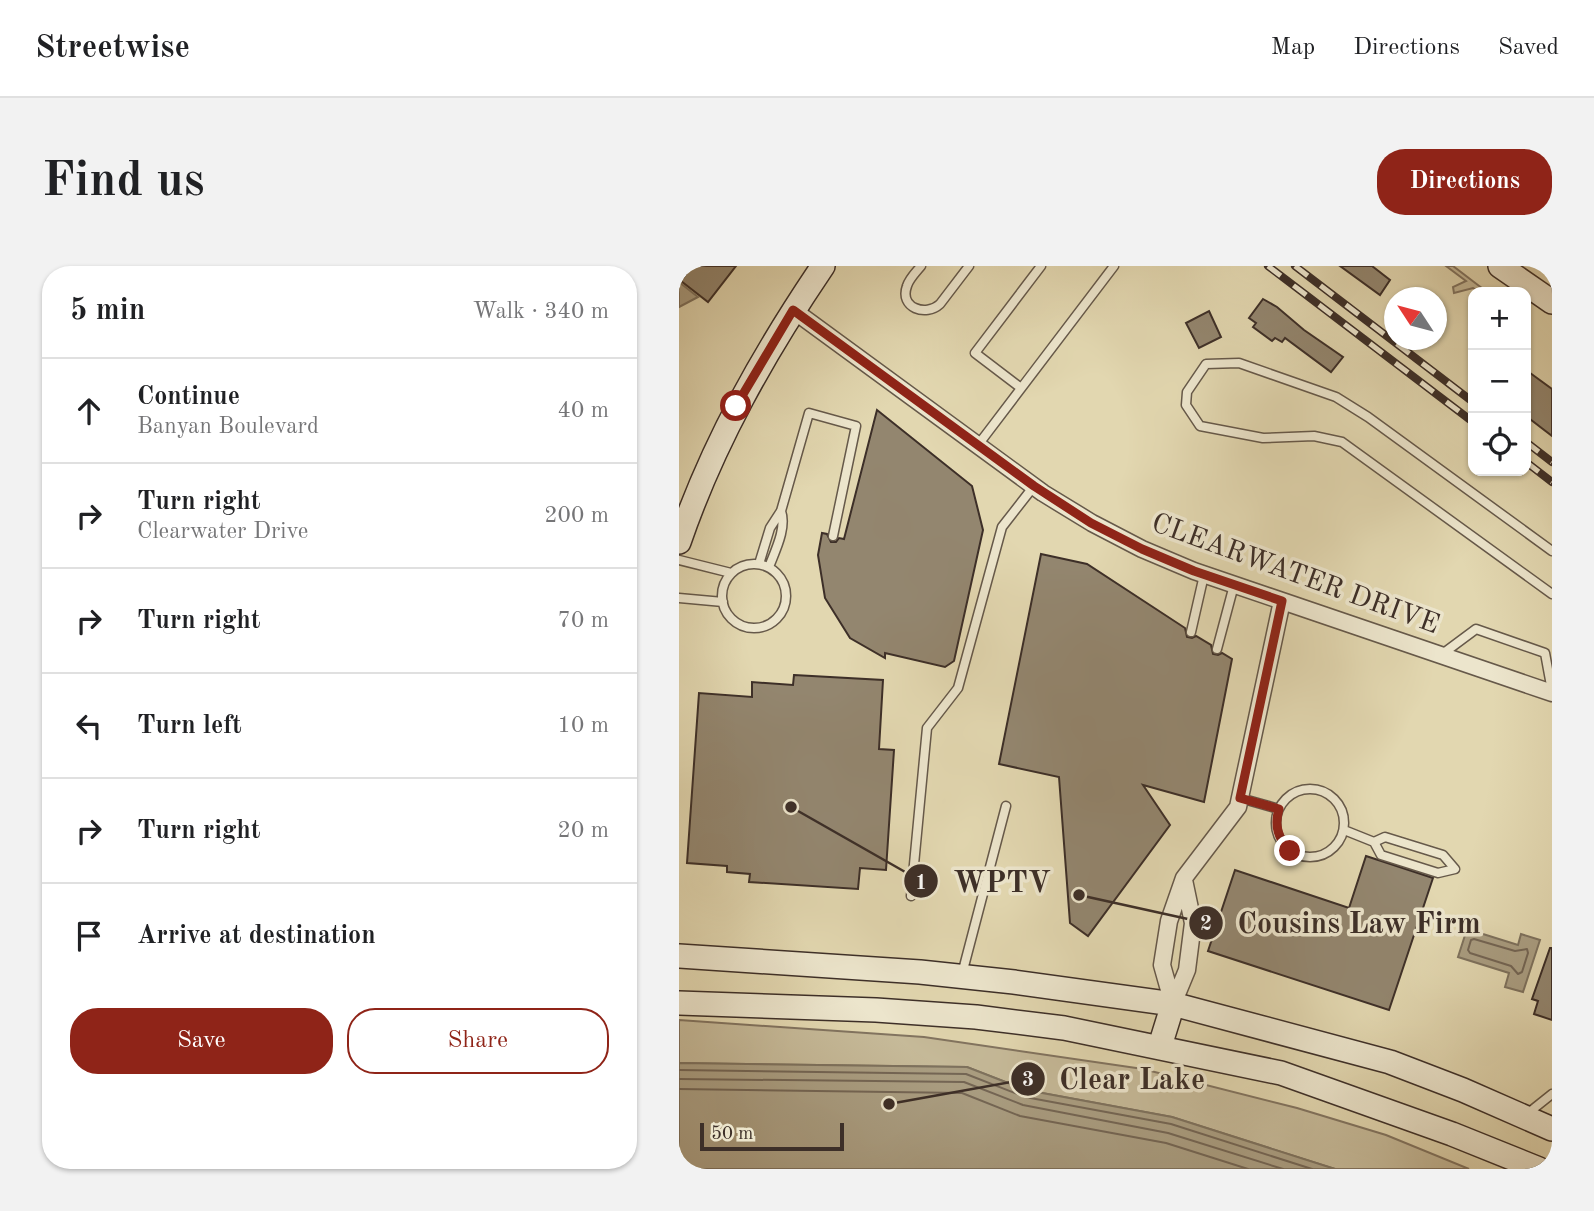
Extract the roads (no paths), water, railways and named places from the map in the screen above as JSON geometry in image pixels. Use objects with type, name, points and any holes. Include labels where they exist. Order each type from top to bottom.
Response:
[{"type":"main road","points":[[679,542],[736,406],[793,310],[823,266]]},
{"type":"main road","points":[[1500,266],[1552,302]]},
{"type":"main road","points":[[679,956],[961,977],[1173,1004],[1390,1062],[1552,1129]]},
{"type":"main road","points":[[679,1003],[876,1010],[976,1017],[1064,1028],[1160,1046],[1281,1073],[1453,1134],[1539,1169]]},
{"type":"main road","points":[[1160,1046],[1173,1004]]},
{"type":"street","name":"CLEARWATER DRIVE","points":[[793,310],[1034,486],[1091,523],[1142,549],[1205,575],[1552,692]]},
{"type":"street","points":[[1173,1004],[1162,965],[1169,921],[1184,878],[1238,807],[1282,601]]},
{"type":"street","points":[[1173,1004],[1187,970],[1193,923],[1184,878]]},
{"type":"lane","points":[[921,266],[908,282],[906,295],[912,306],[923,311],[936,308],[969,266]]},
{"type":"lane","points":[[1021,388],[975,353],[1041,266]]},
{"type":"lane","points":[[978,445],[1114,266]]},
{"type":"lane","points":[[1552,551],[1368,416],[1336,397],[1239,363],[1217,362],[1206,363],[1187,392],[1186,405],[1200,426],[1263,438],[1314,436],[1342,442],[1552,594]]},
{"type":"lane","points":[[759,564],[770,528],[781,511],[809,413],[856,426],[833,536]]},
{"type":"lane","points":[[911,896],[926,728],[958,688],[1002,527],[1034,486]]},
{"type":"lane","points":[[769,567],[779,542],[783,515],[781,511]]},
{"type":"lane","points":[[679,560],[731,573]]},
{"type":"lane","points":[[749,564],[769,567],[784,583],[786,604],[774,622],[753,629],[743,626],[726,612],[723,602],[725,582],[731,573],[749,564]]},
{"type":"lane","points":[[1191,632],[1205,575]]},
{"type":"lane","points":[[1217,649],[1234,585]]},
{"type":"lane","points":[[679,598],[723,602]]},
{"type":"lane","points":[[1441,655],[1476,629],[1545,653],[1552,692]]},
{"type":"lane","points":[[1315,788],[1326,792],[1342,807],[1345,818],[1340,840],[1323,855],[1301,856],[1290,851],[1277,832],[1279,809],[1285,799],[1294,792],[1315,788]]},
{"type":"lane","points":[[1240,798],[1279,809]]},
{"type":"lane","points":[[961,977],[1006,807]]},
{"type":"lane","points":[[1344,830],[1374,842],[1381,855],[1438,873],[1455,869],[1443,855],[1385,837],[1374,842]]},
{"type":"lane","points":[[1413,866],[1419,848]]},
{"type":"lane","points":[[1524,1117],[1552,1094]]},
{"type":"water","points":[[679,282],[698,297],[679,307]]},
{"type":"water","points":[[1467,929],[1518,945],[1521,934],[1540,940],[1523,992],[1505,987],[1509,973],[1458,957]]},
{"type":"water","points":[[679,1063],[967,1067],[1026,1090],[1172,1117],[1335,1169],[679,1169]]},
{"type":"railway","points":[[1268,266],[1468,418]]},
{"type":"railway","points":[[1295,266],[1468,398]]},
{"type":"railway","points":[[1531,446],[1552,462]]},
{"type":"railway","points":[[1531,466],[1552,482]]},
{"type":"place","name":"WPTV","points":[[791,807]]},
{"type":"place","name":"Cousins Law Firm","points":[[1079,895]]},
{"type":"place","name":"Clear Lake","points":[[889,1104]]}]
